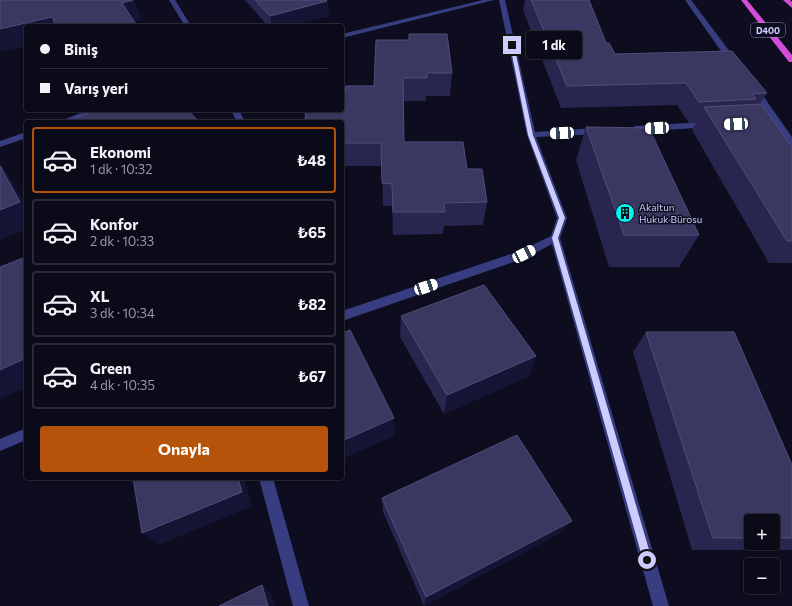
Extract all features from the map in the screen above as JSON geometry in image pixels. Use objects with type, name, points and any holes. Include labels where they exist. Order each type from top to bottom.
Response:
[{"type":"highway","name":"D400","points":[[744,0],[792,60]]},
{"type":"highway","points":[[786,0],[792,6]]},
{"type":"street","points":[[172,0],[187,24]]},
{"type":"street","points":[[344,36],[491,0]]},
{"type":"street","points":[[502,0],[531,135],[562,218],[555,238],[660,606]]},
{"type":"street","points":[[688,0],[738,68]]},
{"type":"street","points":[[747,80],[792,143]]},
{"type":"street","points":[[68,120],[90,112]]},
{"type":"street","points":[[752,123],[778,123]]},
{"type":"street","points":[[626,130],[720,124]]},
{"type":"street","points":[[531,135],[610,131]]},
{"type":"street","points":[[0,144],[24,136]]},
{"type":"street","points":[[344,315],[524,254],[555,238]]},
{"type":"street","points":[[0,445],[24,435]]},
{"type":"street","points":[[267,480],[301,606]]},
{"type":"building","points":[[0,0],[133,0],[122,3],[136,24],[55,24],[52,17],[0,29]]},
{"type":"building","points":[[255,0],[326,0],[327,1],[270,16]]},
{"type":"building","points":[[531,0],[589,0],[606,43],[609,43],[615,54],[732,51],[767,93],[752,94],[756,99],[699,102],[686,83],[567,86]]},
{"type":"building","points":[[409,34],[447,34],[452,73],[427,73],[427,78],[403,78],[404,142],[463,142],[467,169],[482,169],[487,202],[444,203],[445,212],[393,212],[392,184],[382,183],[381,143],[344,143],[344,120],[305,119],[306,112],[344,112],[344,93],[346,86],[374,86],[376,40],[409,40]]},
{"type":"building","points":[[761,104],[792,147],[792,241],[787,241],[704,107]]},
{"type":"building","points":[[92,112],[190,112],[197,120],[81,120],[79,117]]},
{"type":"building","points":[[586,127],[649,128],[699,235],[624,235]]},
{"type":"building","points":[[0,166],[20,202],[0,210]]},
{"type":"building","points":[[24,258],[24,359],[0,370],[0,267]]},
{"type":"building","points":[[484,285],[536,356],[447,395],[401,316]]},
{"type":"building","points":[[350,330],[394,418],[344,440],[344,332]]},
{"type":"building","points":[[646,332],[734,332],[792,465],[792,538],[780,538],[780,514],[744,514],[744,538],[713,538]]},
{"type":"building","points":[[517,435],[572,521],[426,597],[382,498]]},
{"type":"building","points":[[133,480],[239,480],[242,492],[142,533]]},
{"type":"building","points":[[262,585],[268,606],[219,606]]},
{"type":"place","name":"Akaltun Hukuk Bürosu","points":[[625,213]]},
{"type":"route","points":[[512,45],[531,135],[562,218],[555,238],[647,560]]}]
